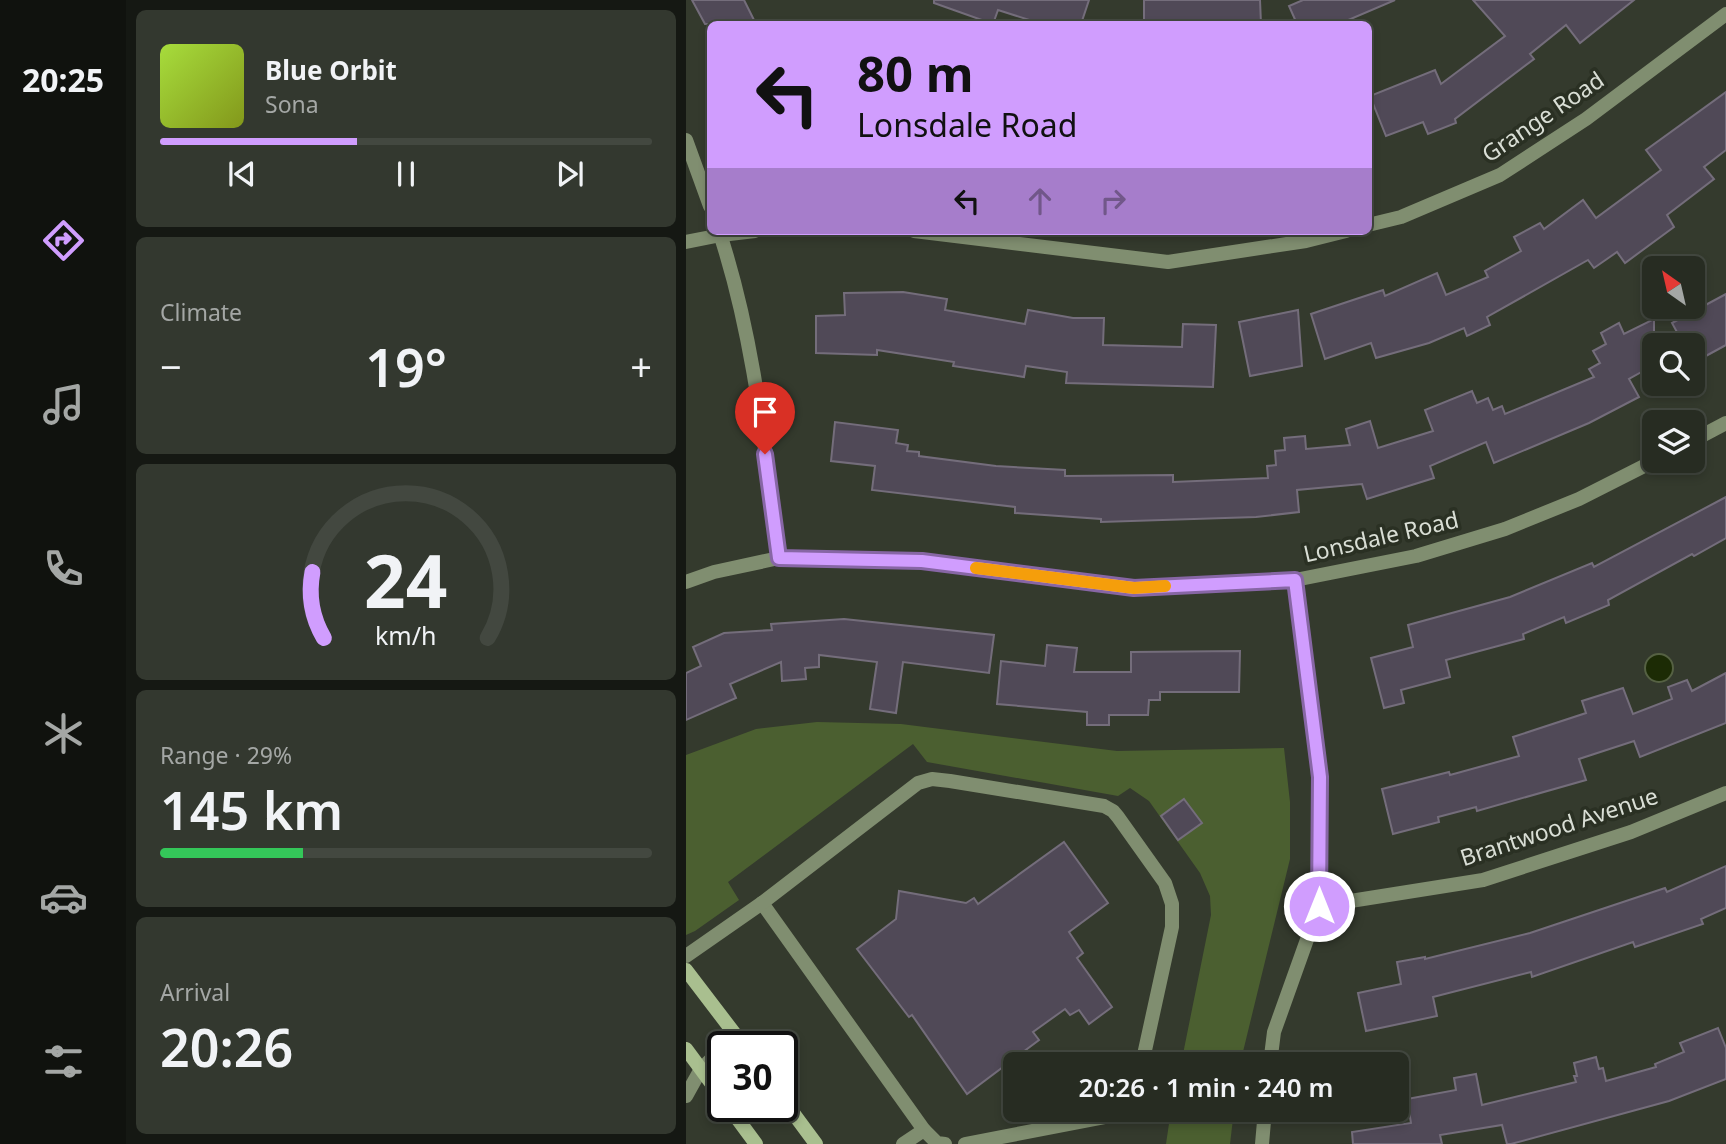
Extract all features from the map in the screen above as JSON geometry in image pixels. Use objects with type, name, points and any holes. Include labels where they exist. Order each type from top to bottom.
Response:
[{"type":"main road","points":[[686,970],[732,1031]]},
{"type":"main road","points":[[686,1049],[707,1077]]},
{"type":"main road","points":[[798,1120],[816,1144]]},
{"type":"main road","points":[[740,1122],[756,1144]]},
{"type":"street","name":"Grange Road","points":[[1372,224],[1401,217],[1500,175],[1586,119],[1726,13]]},
{"type":"street","points":[[686,140],[707,198]]},
{"type":"street","points":[[686,242],[712,235]]},
{"type":"street","points":[[721,235],[745,329],[762,429],[779,558]]},
{"type":"street","points":[[947,235],[1168,262],[1330,235]]},
{"type":"street","points":[[1705,434],[1726,423]]},
{"type":"street","name":"Lonsdale Road","points":[[686,582],[714,572],[779,558],[922,561],[1134,588],[1295,580],[1416,556],[1505,529],[1579,499],[1642,467]]},
{"type":"street","points":[[1272,1052],[1274,1032],[1319,906],[1320,777],[1295,580]]},
{"type":"street","points":[[686,957],[762,903],[918,783],[932,779],[941,780],[1104,806],[1118,817],[1165,883],[1172,904],[1172,927],[1145,1052]]},
{"type":"street","name":"Brantwood Avenue","points":[[1319,906],[1483,880],[1631,832],[1726,793]]},
{"type":"street","points":[[762,903],[924,1130],[936,1143],[945,1144]]},
{"type":"street","points":[[686,1096],[707,1063]]},
{"type":"street","points":[[686,1074],[701,1069]]},
{"type":"street","points":[[965,1144],[1079,1122]]},
{"type":"street","points":[[1262,1144],[1264,1122]]},
{"type":"street","points":[[903,1144],[924,1130]]},
{"type":"shaded area","points":[[1659,654],[1669,658],[1673,668],[1669,678],[1659,682],[1649,678],[1645,668],[1649,658]]},
{"type":"shaded area","points":[[817,722],[901,724],[1117,751],[1284,748],[1290,802],[1290,859],[1243,1052],[1183,1052],[1211,915],[1210,896],[1200,873],[1149,801],[1130,788],[1118,796],[927,762],[913,744],[728,882],[739,900],[686,935],[686,755],[756,729]]},
{"type":"shaded area","points":[[1169,1122],[1233,1122],[1230,1144],[1166,1144]]},
{"type":"building","points":[[692,0],[744,0],[754,21],[707,21],[705,24]]},
{"type":"building","points":[[934,0],[1089,0],[1082,21],[1033,21],[998,10],[994,21],[985,21],[934,3]]},
{"type":"building","points":[[1144,0],[1260,0],[1261,21],[1144,21]]},
{"type":"building","points":[[1303,0],[1395,0],[1346,21],[1296,21],[1289,6]]},
{"type":"building","points":[[1473,0],[1634,0],[1580,43],[1566,25],[1530,54],[1534,59],[1455,119],[1456,123],[1428,134],[1423,122],[1386,136],[1372,95],[1435,70],[1441,84],[1505,36]]},
{"type":"building","points":[[1726,92],[1726,150],[1704,167],[1714,179],[1667,215],[1674,227],[1625,263],[1617,252],[1594,268],[1588,260],[1487,317],[1490,325],[1467,336],[1464,328],[1429,343],[1376,358],[1371,343],[1325,359],[1311,314],[1383,290],[1385,296],[1437,273],[1446,295],[1488,277],[1485,271],[1521,251],[1514,237],[1540,223],[1544,229],[1583,200],[1596,218],[1661,170],[1646,150]]},
{"type":"building","points":[[903,292],[947,299],[945,310],[1025,324],[1028,310],[1073,318],[1104,318],[1103,345],[1182,347],[1183,324],[1216,325],[1213,387],[1066,383],[1067,372],[1026,366],[1024,377],[953,366],[954,362],[877,350],[877,355],[816,353],[816,316],[845,315],[844,293]]},
{"type":"building","points":[[1726,294],[1726,345],[1705,356],[1705,333],[1677,333],[1672,323],[1679,319],[1705,319],[1705,305]]},
{"type":"building","points":[[1298,310],[1302,366],[1250,376],[1239,322]]},
{"type":"building","points":[[1654,319],[1654,333],[1642,333],[1642,372],[1629,379],[1639,397],[1589,423],[1494,463],[1486,442],[1430,466],[1434,478],[1367,499],[1362,484],[1297,490],[1299,512],[1256,517],[1101,522],[1101,519],[1015,513],[1015,507],[872,490],[875,466],[831,461],[835,422],[898,430],[896,443],[908,445],[907,451],[919,452],[919,456],[996,466],[1065,470],[1065,476],[1173,475],[1173,482],[1268,478],[1267,466],[1276,465],[1275,451],[1285,450],[1284,438],[1305,436],[1306,449],[1350,445],[1346,429],[1370,421],[1378,448],[1433,431],[1425,410],[1472,391],[1477,403],[1488,398],[1493,410],[1502,406],[1505,414],[1594,377],[1589,369],[1600,363],[1593,351],[1606,344],[1601,333],[1619,323],[1624,334]]},
{"type":"building","points":[[1726,497],[1726,538],[1608,600],[1609,605],[1566,623],[1564,617],[1523,634],[1524,639],[1446,660],[1450,677],[1401,690],[1404,703],[1384,708],[1371,658],[1413,647],[1408,625],[1510,597],[1592,563],[1594,567]]},
{"type":"building","points":[[844,619],[994,635],[989,673],[903,662],[896,713],[870,709],[877,662],[819,655],[819,667],[805,668],[806,679],[782,681],[781,662],[730,684],[736,698],[686,720],[686,673],[701,666],[693,647],[724,633],[772,630],[771,624]]},
{"type":"building","points":[[1047,645],[1077,648],[1074,672],[1131,672],[1131,652],[1240,651],[1239,692],[1160,692],[1160,700],[1149,700],[1148,715],[1109,715],[1109,725],[1087,725],[1087,712],[997,704],[1001,661],[1045,666]]},
{"type":"building","points":[[1726,673],[1726,723],[1640,757],[1634,741],[1579,759],[1586,780],[1477,811],[1476,807],[1438,817],[1439,822],[1393,834],[1382,789],[1449,772],[1450,775],[1519,756],[1513,737],[1586,713],[1582,701],[1623,688],[1633,714],[1672,699],[1668,687],[1687,680],[1692,691]]},
{"type":"building","points":[[1184,799],[1202,823],[1178,840],[1161,816]]},
{"type":"building","points":[[1064,842],[1108,903],[1069,932],[1083,953],[1077,958],[1112,1007],[1089,1024],[1079,1010],[1070,1015],[1065,1009],[1033,1032],[1039,1040],[1023,1052],[1003,1052],[1003,1067],[967,1094],[912,1015],[909,1017],[857,949],[896,919],[899,891],[966,903],[974,898],[978,904]]},
{"type":"building","points":[[1726,866],[1726,908],[1701,919],[1703,924],[1635,947],[1633,942],[1532,977],[1531,972],[1433,997],[1437,1016],[1366,1031],[1358,993],[1401,984],[1397,962],[1425,959],[1530,933],[1665,888],[1667,892]]},
{"type":"building","points":[[1718,1028],[1726,1048],[1726,1079],[1669,1101],[1511,1144],[1507,1144],[1502,1125],[1440,1135],[1442,1144],[1353,1144],[1352,1132],[1411,1123],[1409,1099],[1456,1090],[1454,1078],[1476,1074],[1482,1105],[1576,1082],[1574,1063],[1596,1057],[1599,1069],[1603,1068],[1606,1081],[1656,1067],[1655,1064],[1684,1052],[1680,1043]]},
{"type":"slow traffic","points":[[976,568],[1134,588],[1165,586]]},
{"type":"route","points":[[765,454],[779,558],[922,561],[1134,588],[1295,580],[1320,777],[1319,906]]}]
